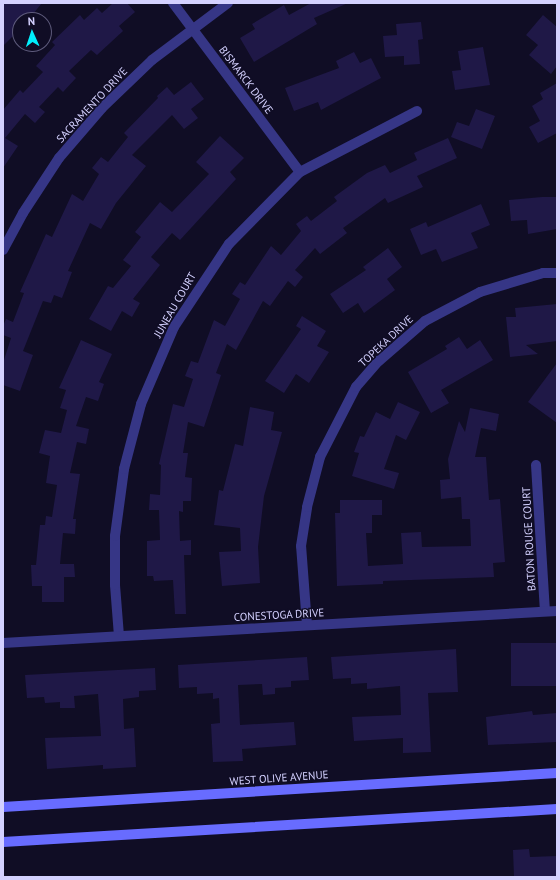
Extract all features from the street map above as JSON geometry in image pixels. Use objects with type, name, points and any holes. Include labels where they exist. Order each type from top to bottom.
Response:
[{"type":"main road","name":"WEST OLIVE AVENUE","points":[[3,806],[557,773]]},
{"type":"main road","points":[[3,842],[557,809]]},
{"type":"street","name":"BISMARCK DRIVE","points":[[173,3],[300,172]]},
{"type":"street","name":"SACRAMENTO DRIVE","points":[[3,250],[23,213],[59,158],[102,108],[192,28],[228,3]]},
{"type":"street","name":"JUNEAU COURT","points":[[119,636],[114,585],[119,502],[132,436],[153,373],[174,327],[209,270],[262,207],[300,172],[417,111]]},
{"type":"street","name":"TOPEKA DRIVE","points":[[307,626],[302,546],[307,507],[325,445],[356,387],[379,361],[425,321],[480,292],[543,273],[557,273]]},
{"type":"street","name":"BATON ROUGE COURT","points":[[536,465],[545,612]]},
{"type":"street","name":"CONESTOGA DRIVE","points":[[3,643],[557,611]]},
{"type":"building","points":[[3,3],[42,3],[35,12],[12,12],[12,37],[3,46]]},
{"type":"building","points":[[113,3],[127,3],[135,12],[119,26],[123,31],[97,55],[91,50],[69,71],[76,78],[63,92],[58,87],[39,107],[45,112],[35,123],[25,114],[5,138],[18,146],[3,168],[3,110],[20,90],[23,93],[43,72],[36,66],[49,52],[52,52],[52,48],[55,45],[52,42],[80,15],[84,20],[97,8],[102,13]]},
{"type":"building","points":[[311,3],[348,3],[314,18],[317,24],[254,62],[240,38],[255,29],[252,24],[284,5],[289,15]]},
{"type":"building","points":[[543,15],[557,27],[557,66],[551,74],[529,55],[538,45],[526,35]]},
{"type":"building","points":[[421,22],[423,39],[418,40],[420,64],[404,65],[404,56],[385,57],[383,36],[397,35],[396,24]]},
{"type":"building","points":[[483,47],[490,85],[455,90],[452,71],[461,70],[458,51]]},
{"type":"building","points":[[354,52],[360,63],[371,58],[381,78],[321,110],[318,102],[294,111],[285,88],[339,68],[336,61]]},
{"type":"building","points":[[191,82],[204,99],[191,109],[198,118],[184,129],[172,115],[132,155],[146,166],[116,203],[101,229],[90,223],[68,271],[72,272],[62,298],[54,295],[51,303],[43,301],[23,351],[33,355],[20,391],[3,385],[3,363],[11,338],[3,335],[3,326],[6,319],[13,322],[24,293],[20,292],[46,234],[52,237],[72,194],[83,201],[99,174],[92,168],[101,157],[108,162],[128,137],[124,133],[158,98],[157,96],[167,87],[174,95]]},
{"type":"building","points":[[557,83],[557,133],[538,143],[529,127],[540,121],[532,106],[543,99],[540,93]]},
{"type":"building","points":[[476,109],[495,116],[482,149],[451,137],[457,122],[469,126]]},
{"type":"building","points":[[220,136],[244,158],[230,172],[236,179],[180,240],[172,233],[151,257],[160,265],[133,299],[140,303],[132,317],[122,311],[111,331],[89,319],[108,286],[113,288],[131,266],[123,260],[141,237],[135,232],[160,202],[172,212],[209,174],[196,162]]},
{"type":"building","points":[[448,138],[457,158],[417,176],[423,187],[388,203],[385,198],[343,228],[347,233],[320,254],[315,248],[295,270],[303,277],[295,287],[288,281],[270,306],[263,301],[236,350],[227,344],[216,373],[221,375],[204,427],[188,422],[183,453],[188,453],[185,477],[192,478],[191,501],[183,501],[183,512],[179,511],[180,541],[191,540],[191,555],[184,555],[186,614],[175,614],[173,580],[154,581],[153,576],[147,576],[147,541],[160,540],[159,510],[149,510],[150,494],[160,495],[161,465],[159,464],[173,404],[184,407],[193,379],[185,376],[191,361],[198,363],[214,320],[225,326],[240,299],[232,294],[240,282],[245,285],[271,246],[281,255],[301,231],[296,224],[307,216],[311,221],[337,201],[334,197],[367,173],[385,165],[390,173],[417,160],[414,153]]},
{"type":"building","points":[[557,197],[557,229],[528,234],[527,220],[511,221],[509,200]]},
{"type":"building","points":[[481,204],[490,225],[471,233],[478,248],[442,262],[436,249],[421,255],[410,229],[426,222],[428,227]]},
{"type":"building","points":[[388,248],[402,267],[387,279],[395,290],[364,313],[358,303],[343,313],[330,294],[366,270],[363,267]]},
{"type":"building","points":[[557,304],[557,341],[526,345],[538,354],[510,357],[506,317],[516,317],[515,308]]},
{"type":"building","points":[[302,316],[326,331],[317,346],[329,352],[309,383],[296,374],[284,393],[265,381],[301,329],[296,326]]},
{"type":"building","points":[[459,337],[467,349],[480,340],[493,360],[441,390],[449,403],[431,413],[408,372],[447,349],[445,346]]},
{"type":"building","points":[[81,340],[112,354],[99,382],[104,384],[98,401],[86,397],[76,426],[89,429],[86,444],[77,442],[70,473],[80,474],[73,519],[76,519],[75,534],[63,533],[60,564],[74,564],[75,577],[64,577],[64,602],[42,602],[42,586],[32,586],[31,565],[36,565],[40,525],[45,525],[46,516],[52,517],[57,485],[46,483],[50,456],[39,453],[45,430],[61,433],[67,410],[60,408],[66,390],[59,388]]},
{"type":"building","points":[[557,363],[557,423],[528,402]]},
{"type":"building","points":[[398,402],[420,412],[406,440],[396,435],[384,469],[399,473],[394,489],[352,476],[359,453],[354,452],[360,436],[364,437],[376,412],[390,419]]},
{"type":"building","points":[[250,407],[274,412],[271,430],[282,432],[264,496],[258,547],[260,583],[222,586],[219,552],[241,551],[240,528],[214,525],[219,490],[223,491],[235,444],[243,446]]},
{"type":"building","points":[[470,408],[499,414],[496,431],[481,428],[475,457],[486,457],[489,500],[500,499],[505,562],[493,563],[494,577],[383,581],[383,584],[337,586],[335,513],[340,513],[340,500],[382,500],[382,515],[372,515],[372,533],[366,533],[368,566],[403,564],[401,533],[421,532],[422,547],[471,546],[470,519],[462,519],[461,497],[441,499],[440,480],[450,479],[448,459],[459,421],[465,432]]},
{"type":"building","points":[[511,643],[557,643],[557,686],[511,686]]},
{"type":"building","points":[[456,649],[458,692],[428,693],[431,752],[403,753],[403,738],[354,741],[352,717],[401,715],[400,686],[367,689],[367,683],[351,684],[351,678],[333,679],[331,657]]},
{"type":"building","points":[[307,657],[309,680],[291,681],[291,687],[275,688],[275,694],[263,695],[262,684],[238,685],[240,725],[294,722],[296,745],[242,749],[243,761],[213,762],[211,724],[220,723],[219,698],[213,699],[213,693],[197,694],[197,687],[179,688],[178,665]]},
{"type":"building","points":[[155,668],[156,690],[139,691],[139,697],[123,699],[124,729],[134,728],[136,767],[103,769],[103,765],[47,769],[45,738],[101,736],[98,694],[74,696],[75,708],[60,708],[60,702],[45,703],[44,697],[27,698],[25,675]]},
{"type":"building","points":[[532,711],[533,715],[557,713],[557,742],[488,745],[486,717]]},
{"type":"building","points":[[529,849],[530,857],[557,856],[557,877],[514,877],[513,850]]}]
